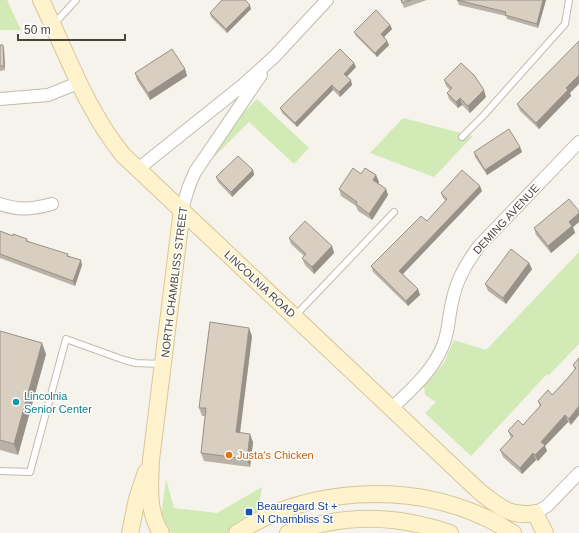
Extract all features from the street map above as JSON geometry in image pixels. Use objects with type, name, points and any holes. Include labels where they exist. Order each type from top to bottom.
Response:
[{"type":"main road","name":"LINCOLNIA ROAD","points":[[41,0],[78,83],[107,135],[138,169],[480,492],[499,506],[515,514],[524,515],[535,513]]},
{"type":"main road","name":"NORTH CHAMBLISS STREET","points":[[161,533],[153,513],[151,500],[151,460],[182,209]]},
{"type":"main road","points":[[130,533],[137,499],[151,460]]},
{"type":"main road","points":[[237,533],[263,518],[300,504],[321,499],[378,494],[404,495],[454,506],[483,516],[513,533]]},
{"type":"main road","points":[[535,513],[545,533]]},
{"type":"main road","points":[[288,533],[338,520],[363,518],[387,518],[414,522],[450,533]]},
{"type":"street","name":"NORTH CHAMBLISS STREET","points":[[138,169],[223,101],[275,56],[327,0]]},
{"type":"street","name":"NORTH CHAMBLISS STREET","points":[[182,209],[189,186],[196,172],[275,56]]},
{"type":"street","points":[[0,99],[48,95],[78,83]]},
{"type":"street","name":"DEMING AVENUE","points":[[392,408],[424,377],[444,344],[452,299],[458,280],[467,262],[479,246],[579,142]]},
{"type":"street","points":[[0,204],[28,210],[52,204]]},
{"type":"street","points":[[535,513],[547,506],[579,473]]},
{"type":"lane","points":[[53,26],[76,0]]},
{"type":"lane","points":[[462,137],[484,115],[565,24],[569,0]]},
{"type":"lane","points":[[295,316],[394,212]]},
{"type":"lane","points":[[0,471],[30,472],[66,339],[124,360],[136,363],[163,364]]},
{"type":"green space","points":[[0,0],[7,0],[21,30],[0,30]]},
{"type":"green space","points":[[257,99],[309,148],[294,164],[249,122],[207,164],[198,158]]},
{"type":"green space","points":[[403,118],[473,136],[434,177],[370,153]]},
{"type":"green space","points":[[579,252],[579,344],[548,376],[547,374],[471,456],[425,413],[436,402],[425,395],[424,386],[444,363],[454,340],[486,350]]},
{"type":"green space","points":[[166,479],[174,508],[217,513],[262,487],[255,533],[175,533],[159,531]]},
{"type":"building","points":[[222,0],[245,0],[250,5],[226,29],[210,13]]},
{"type":"building","points":[[401,0],[411,0],[402,3]]},
{"type":"building","points":[[457,0],[543,0],[537,24],[505,15],[506,12]]},
{"type":"building","points":[[376,10],[390,25],[381,34],[387,41],[375,53],[354,32]]},
{"type":"building","points":[[579,41],[579,75],[566,88],[568,90],[536,123],[517,104]]},
{"type":"building","points":[[0,45],[3,45],[4,66],[0,66]]},
{"type":"building","points":[[172,49],[185,69],[148,93],[135,73]]},
{"type":"building","points":[[340,49],[354,63],[344,74],[351,80],[339,92],[332,85],[295,123],[280,108]]},
{"type":"building","points":[[461,63],[474,75],[484,90],[468,106],[460,98],[456,102],[447,93],[452,88],[444,80]]},
{"type":"building","points":[[509,129],[520,147],[485,170],[474,152]]},
{"type":"building","points":[[238,156],[253,170],[231,192],[216,177]]},
{"type":"building","points":[[353,168],[361,174],[365,168],[376,175],[373,180],[386,189],[369,214],[356,204],[357,202],[339,189]]},
{"type":"building","points":[[462,170],[480,186],[399,271],[418,289],[406,301],[371,266],[421,216],[427,221],[447,199],[441,193]]},
{"type":"building","points":[[569,199],[579,213],[569,222],[572,226],[548,246],[534,228]]},
{"type":"building","points":[[305,221],[332,246],[312,267],[302,258],[306,254],[289,238]]},
{"type":"building","points":[[0,231],[27,239],[26,241],[68,254],[67,256],[81,260],[73,281],[0,254]]},
{"type":"building","points":[[511,249],[529,263],[503,298],[485,284]]},
{"type":"building","points":[[210,322],[249,328],[236,432],[250,434],[247,459],[201,453],[206,408],[199,408]]},
{"type":"building","name":"Lincolnia Senior Center","points":[[0,331],[42,343],[14,444],[0,440]]},
{"type":"building","points":[[579,358],[579,406],[569,419],[565,415],[541,442],[545,445],[535,455],[533,453],[520,468],[500,450],[513,436],[508,431],[518,420],[523,425],[541,405],[538,401],[548,390],[552,395],[568,378],[576,368],[573,365]]},
{"type":"place","name":"Lincolnia Senior Center","points":[[16,402]]},
{"type":"place","name":"Justa's Chicken","points":[[229,455]]},
{"type":"place","name":"Beauregard St + N Chambliss St","points":[[249,512]]}]
